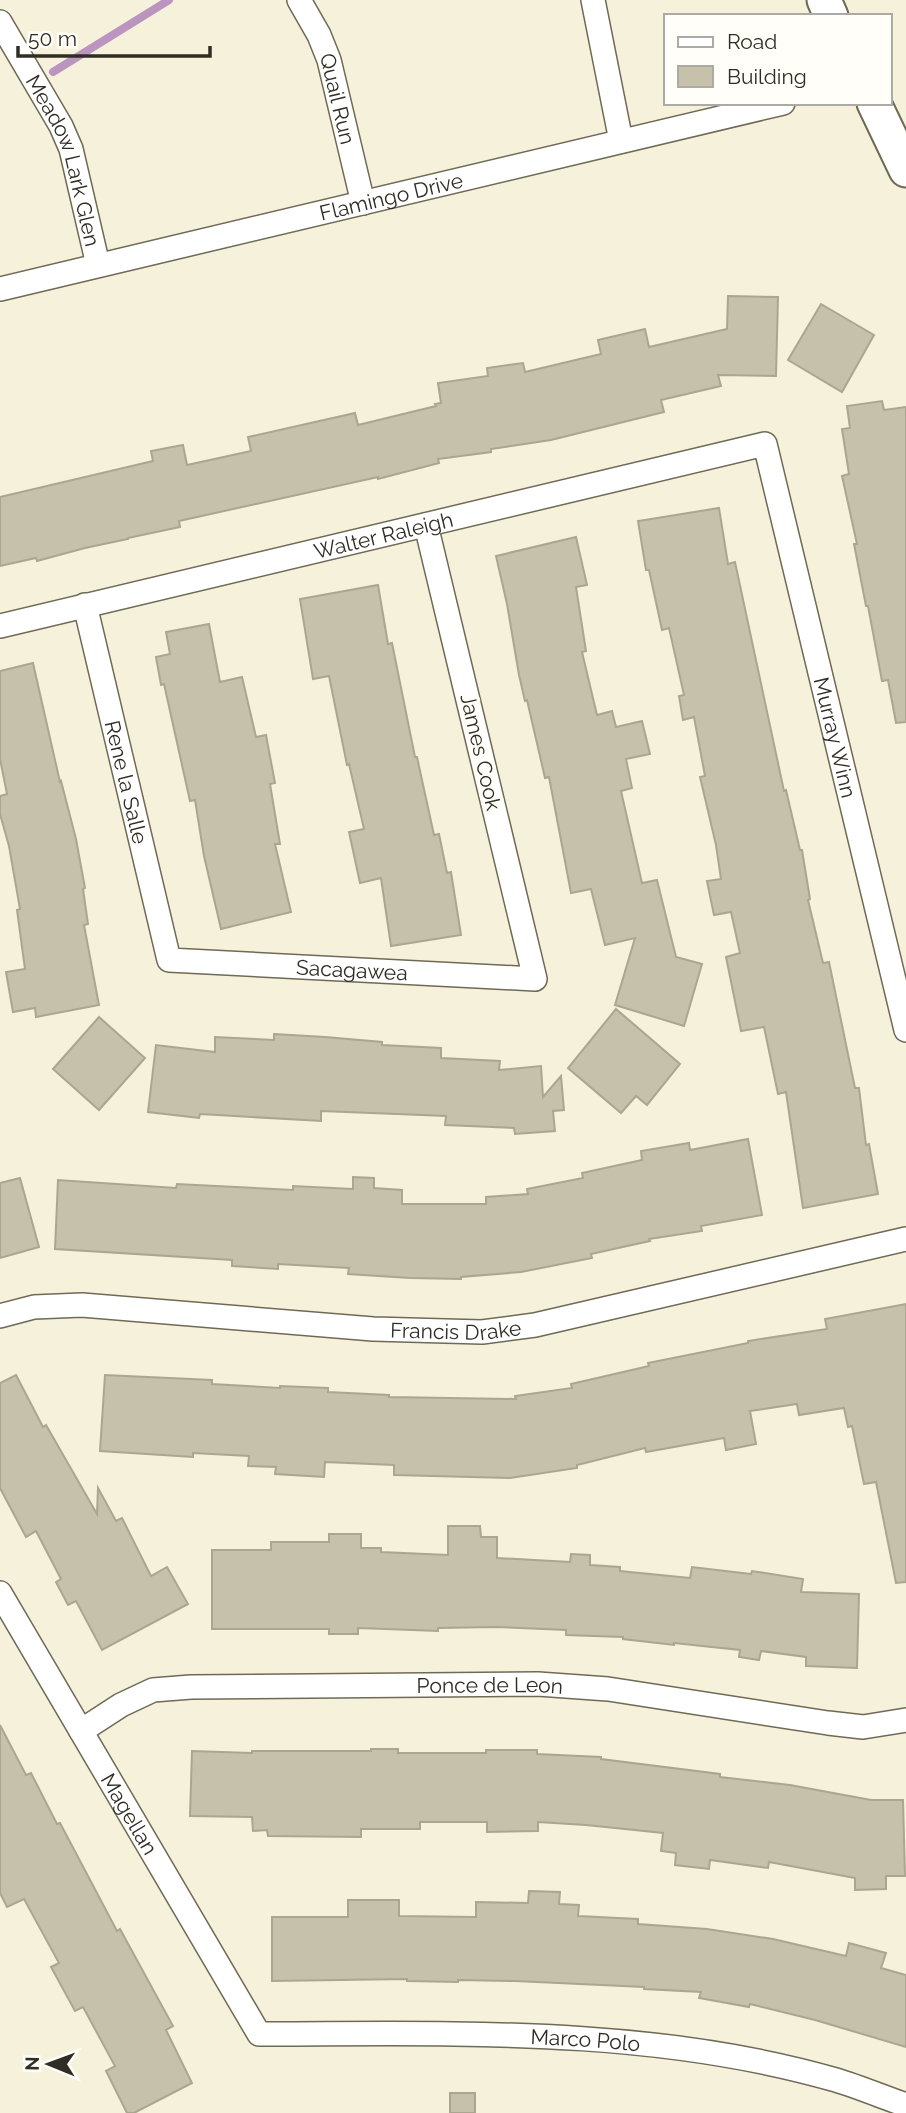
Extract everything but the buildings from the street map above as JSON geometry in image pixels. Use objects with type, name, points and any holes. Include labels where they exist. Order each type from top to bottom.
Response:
[{"type":"main road","points":[[875,105],[906,170]]},
{"type":"street","name":"Quail Run","points":[[299,0],[319,36],[328,60],[363,203]]},
{"type":"street","points":[[593,0],[621,141]]},
{"type":"street","name":"Meadow Lark Glen","points":[[0,22],[61,126],[71,149],[98,265]]},
{"type":"street","name":"Flamingo Drive","points":[[0,289],[774,105]]},
{"type":"street","name":"Walter Raleigh","points":[[0,626],[765,444]]},
{"type":"street","name":"Murray Winn","points":[[765,444],[906,1030]]},
{"type":"street","name":"James Cook","points":[[426,525],[536,979]]},
{"type":"street","name":"Rene la Salle","points":[[85,605],[169,960]]},
{"type":"street","name":"Sacagawea","points":[[169,960],[536,979]]},
{"type":"street","name":"Francis Drake","points":[[0,1316],[34,1307],[82,1305],[373,1329],[482,1332],[535,1325],[906,1239]]},
{"type":"street","name":"Magellan","points":[[0,1593],[259,2034]]},
{"type":"street","name":"Ponce de Leon","points":[[81,1731],[153,1690],[191,1687],[538,1685],[608,1689],[863,1727],[906,1720]]},
{"type":"street","name":"Marco Polo","points":[[259,2034],[466,2034],[608,2040],[689,2050],[768,2064],[836,2080],[906,2105]]},
{"type":"waterway","points":[[53,72],[169,0]]}]
